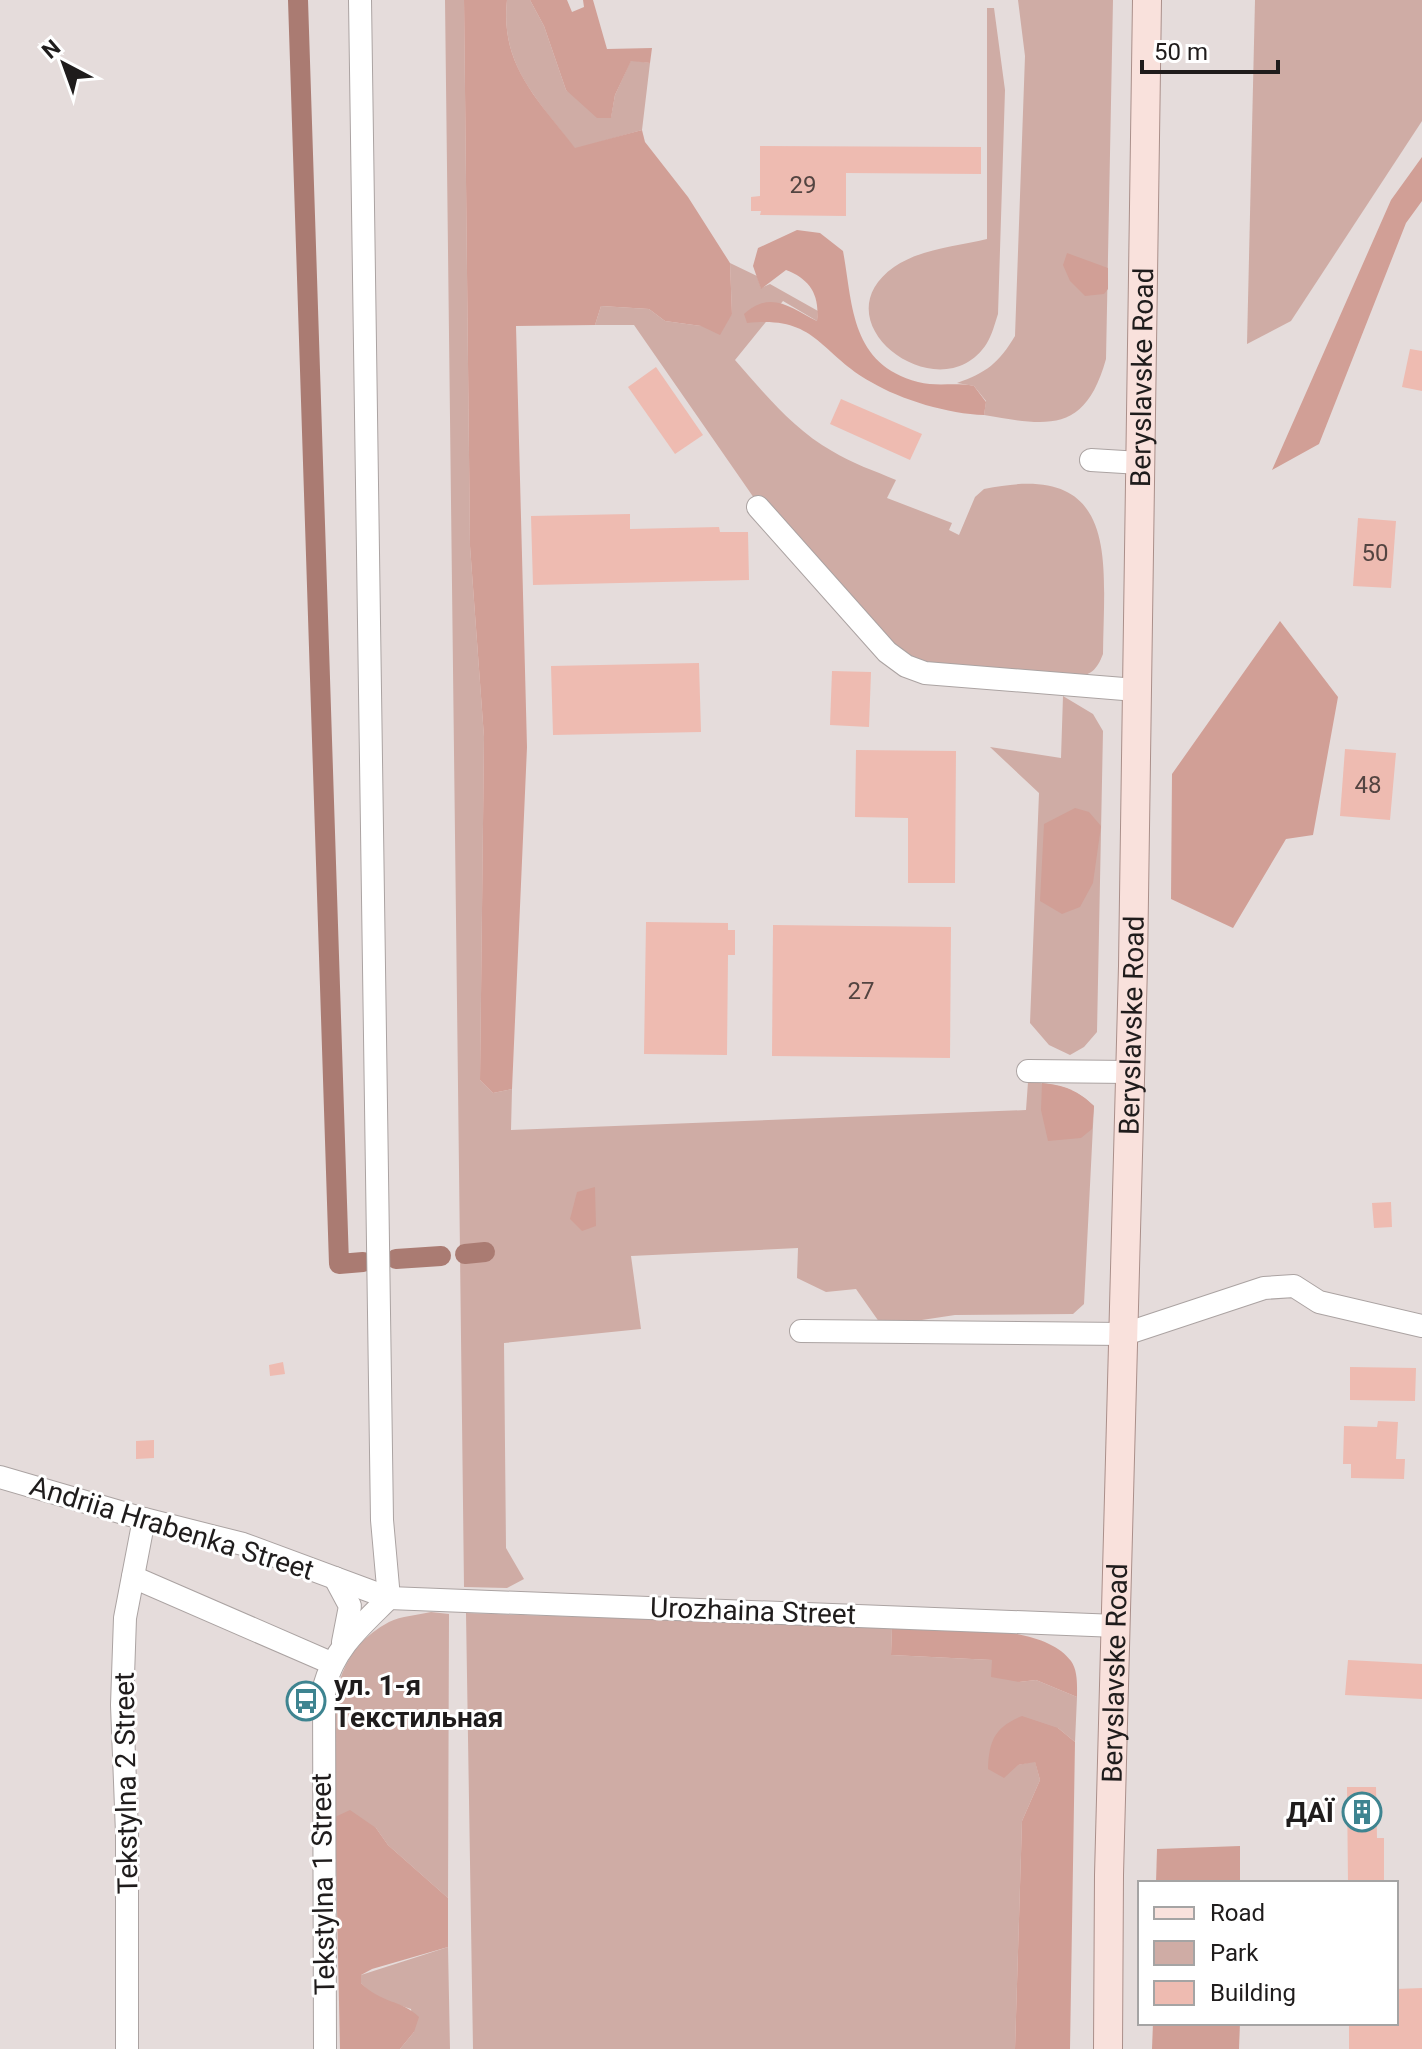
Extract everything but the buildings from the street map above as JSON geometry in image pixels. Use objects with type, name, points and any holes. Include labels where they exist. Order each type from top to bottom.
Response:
[{"type":"main road","name":"Beryslavske Road","points":[[1108,2049],[1147,233],[1147,0]]},
{"type":"street","points":[[360,0],[382,1520],[389,1598]]},
{"type":"street","points":[[1091,460],[1140,463]]},
{"type":"street","points":[[758,507],[887,652],[906,666],[925,673],[1136,690]]},
{"type":"street","points":[[1028,1071],[1131,1072]]},
{"type":"street","points":[[801,1331],[1125,1334],[1264,1288],[1294,1286],[1319,1302],[1422,1326]]},
{"type":"street","name":"Andriia Hrabenka Street","points":[[0,1477],[243,1544],[389,1598]]},
{"type":"street","name":"Tekstylna 2 Street","points":[[127,2049],[127,1833],[122,1705],[125,1618],[144,1519]]},
{"type":"street","points":[[133,1577],[331,1663]]},
{"type":"street","points":[[335,1578],[350,1606],[343,1642]]},
{"type":"street","name":"Urozhaina Street","points":[[389,1598],[1117,1626]]},
{"type":"street","name":"Tekstylna 1 Street","points":[[325,2049],[321,1716],[331,1663],[343,1642],[389,1598]]},
{"type":"green space","points":[[445,0],[464,0],[470,546],[484,737],[480,1080],[493,1093],[512,1089],[511,1130],[1026,1110],[1028,1082],[1063,1087],[1094,1106],[1084,1304],[1073,1314],[955,1315],[882,1326],[856,1289],[826,1292],[797,1278],[798,1248],[631,1256],[641,1329],[504,1343],[506,1548],[524,1579],[507,1588],[464,1587]]},
{"type":"green space","points":[[507,0],[530,0],[544,26],[566,90],[611,117],[615,95],[631,60],[650,63],[642,130],[575,149],[535,97],[516,63],[506,23]]},
{"type":"green space","points":[[1018,0],[1113,0],[1106,359],[1087,401],[1075,413],[1045,422],[984,415],[986,401],[974,386],[957,383],[991,366],[1015,336],[1025,56]]},
{"type":"green space","points":[[1255,0],[1422,0],[1422,121],[1291,321],[1247,344]]},
{"type":"green space","points":[[987,8],[994,8],[1005,90],[998,314],[987,343],[967,363],[942,369],[917,365],[894,353],[877,335],[869,313],[873,289],[904,261],[927,252],[987,239]]},
{"type":"green space","points":[[730,263],[757,276],[761,288],[770,284],[818,311],[817,321],[783,301],[735,360],[804,432],[847,459],[896,480],[887,498],[952,523],[949,530],[959,535],[975,497],[984,489],[1028,484],[1061,489],[1082,503],[1095,525],[1102,552],[1103,654],[1093,671],[1074,678],[904,659],[760,495],[754,498],[634,325],[595,325],[601,306],[649,309],[665,321],[701,326],[732,314]]},
{"type":"green space","points":[[1063,696],[1093,714],[1103,731],[1097,1032],[1084,1047],[1070,1055],[1049,1045],[1030,1023],[1039,793],[990,747],[1061,758]]},
{"type":"green space","points":[[431,1612],[449,1614],[448,1898],[388,1845],[376,1828],[335,1817],[334,1708],[339,1682],[349,1659],[365,1639],[389,1622]]},
{"type":"green space","points":[[466,1613],[892,1627],[891,1655],[992,1660],[1019,1682],[1036,1680],[1077,1697],[1075,1742],[1058,1728],[1018,1765],[1035,1761],[1040,1780],[1022,1821],[1015,2049],[473,2049]]},
{"type":"green space","points":[[448,1947],[450,2049],[400,2049],[414,2032],[411,2009],[374,1997],[361,1983],[361,1975]]},
{"type":"shaded area","points":[[464,0],[507,0],[509,44],[516,63],[535,97],[575,148],[642,130],[645,142],[688,197],[730,263],[732,314],[720,335],[701,326],[665,321],[649,309],[601,306],[595,325],[516,326],[527,747],[512,1089],[493,1093],[480,1080],[484,737],[470,546]]},
{"type":"shaded area","points":[[530,0],[567,0],[572,12],[584,7],[583,0],[593,0],[607,49],[652,48],[650,63],[631,61],[615,95],[611,118],[597,118],[566,90],[544,26]]},
{"type":"shaded area","points":[[1422,157],[1422,201],[1406,223],[1319,444],[1272,470],[1391,200]]},
{"type":"shaded area","points":[[797,230],[820,233],[843,251],[859,330],[879,362],[918,382],[974,386],[986,402],[984,415],[941,409],[883,389],[854,371],[816,339],[789,325],[747,323],[744,314],[763,303],[772,302],[817,321],[817,303],[807,283],[786,270],[761,289],[753,266],[758,248]]},
{"type":"shaded area","points":[[1067,253],[1108,268],[1108,289],[1104,294],[1085,296],[1070,281],[1063,265]]},
{"type":"shaded area","points":[[1280,621],[1338,697],[1313,835],[1286,839],[1233,928],[1171,899],[1172,774]]},
{"type":"shaded area","points":[[1075,808],[1089,812],[1101,826],[1093,883],[1080,907],[1062,914],[1040,901],[1044,824]]},
{"type":"shaded area","points":[[1042,1083],[1070,1089],[1094,1106],[1092,1129],[1081,1138],[1048,1141],[1041,1110]]},
{"type":"shaded area","points":[[595,1187],[596,1226],[582,1231],[570,1219],[577,1192]]},
{"type":"shaded area","points":[[892,1627],[988,1630],[1037,1639],[1057,1648],[1071,1661],[1076,1674],[1077,1697],[1036,1680],[1019,1682],[991,1677],[992,1660],[891,1655]]},
{"type":"shaded area","points":[[1022,1716],[1058,1728],[1075,1742],[1070,2049],[1015,2049],[1022,1821],[1040,1780],[1035,1762],[1018,1765],[1004,1778],[988,1769],[995,1736],[1005,1725]]},
{"type":"shaded area","points":[[350,1810],[376,1828],[388,1845],[448,1898],[448,1947],[361,1975],[361,1983],[368,1990],[419,2017],[414,2032],[400,2049],[340,2049],[335,1817]]},
{"type":"shaded area","points":[[1240,1846],[1240,1881],[1156,1881],[1157,1849]]},
{"type":"shaded area","points":[[1153,2025],[1240,2025],[1239,2049],[1152,2049]]},
{"type":"waterway","points":[[298,0],[339,1264],[363,1262]]},
{"type":"waterway","points":[[465,1254],[485,1252]]},
{"type":"waterway","points":[[396,1259],[441,1256]]},
{"type":"place","name":"ул. 1-я Текстильная","points":[[306,1701]]},
{"type":"place","name":"ДАЇ","points":[[1362,1812]]}]
